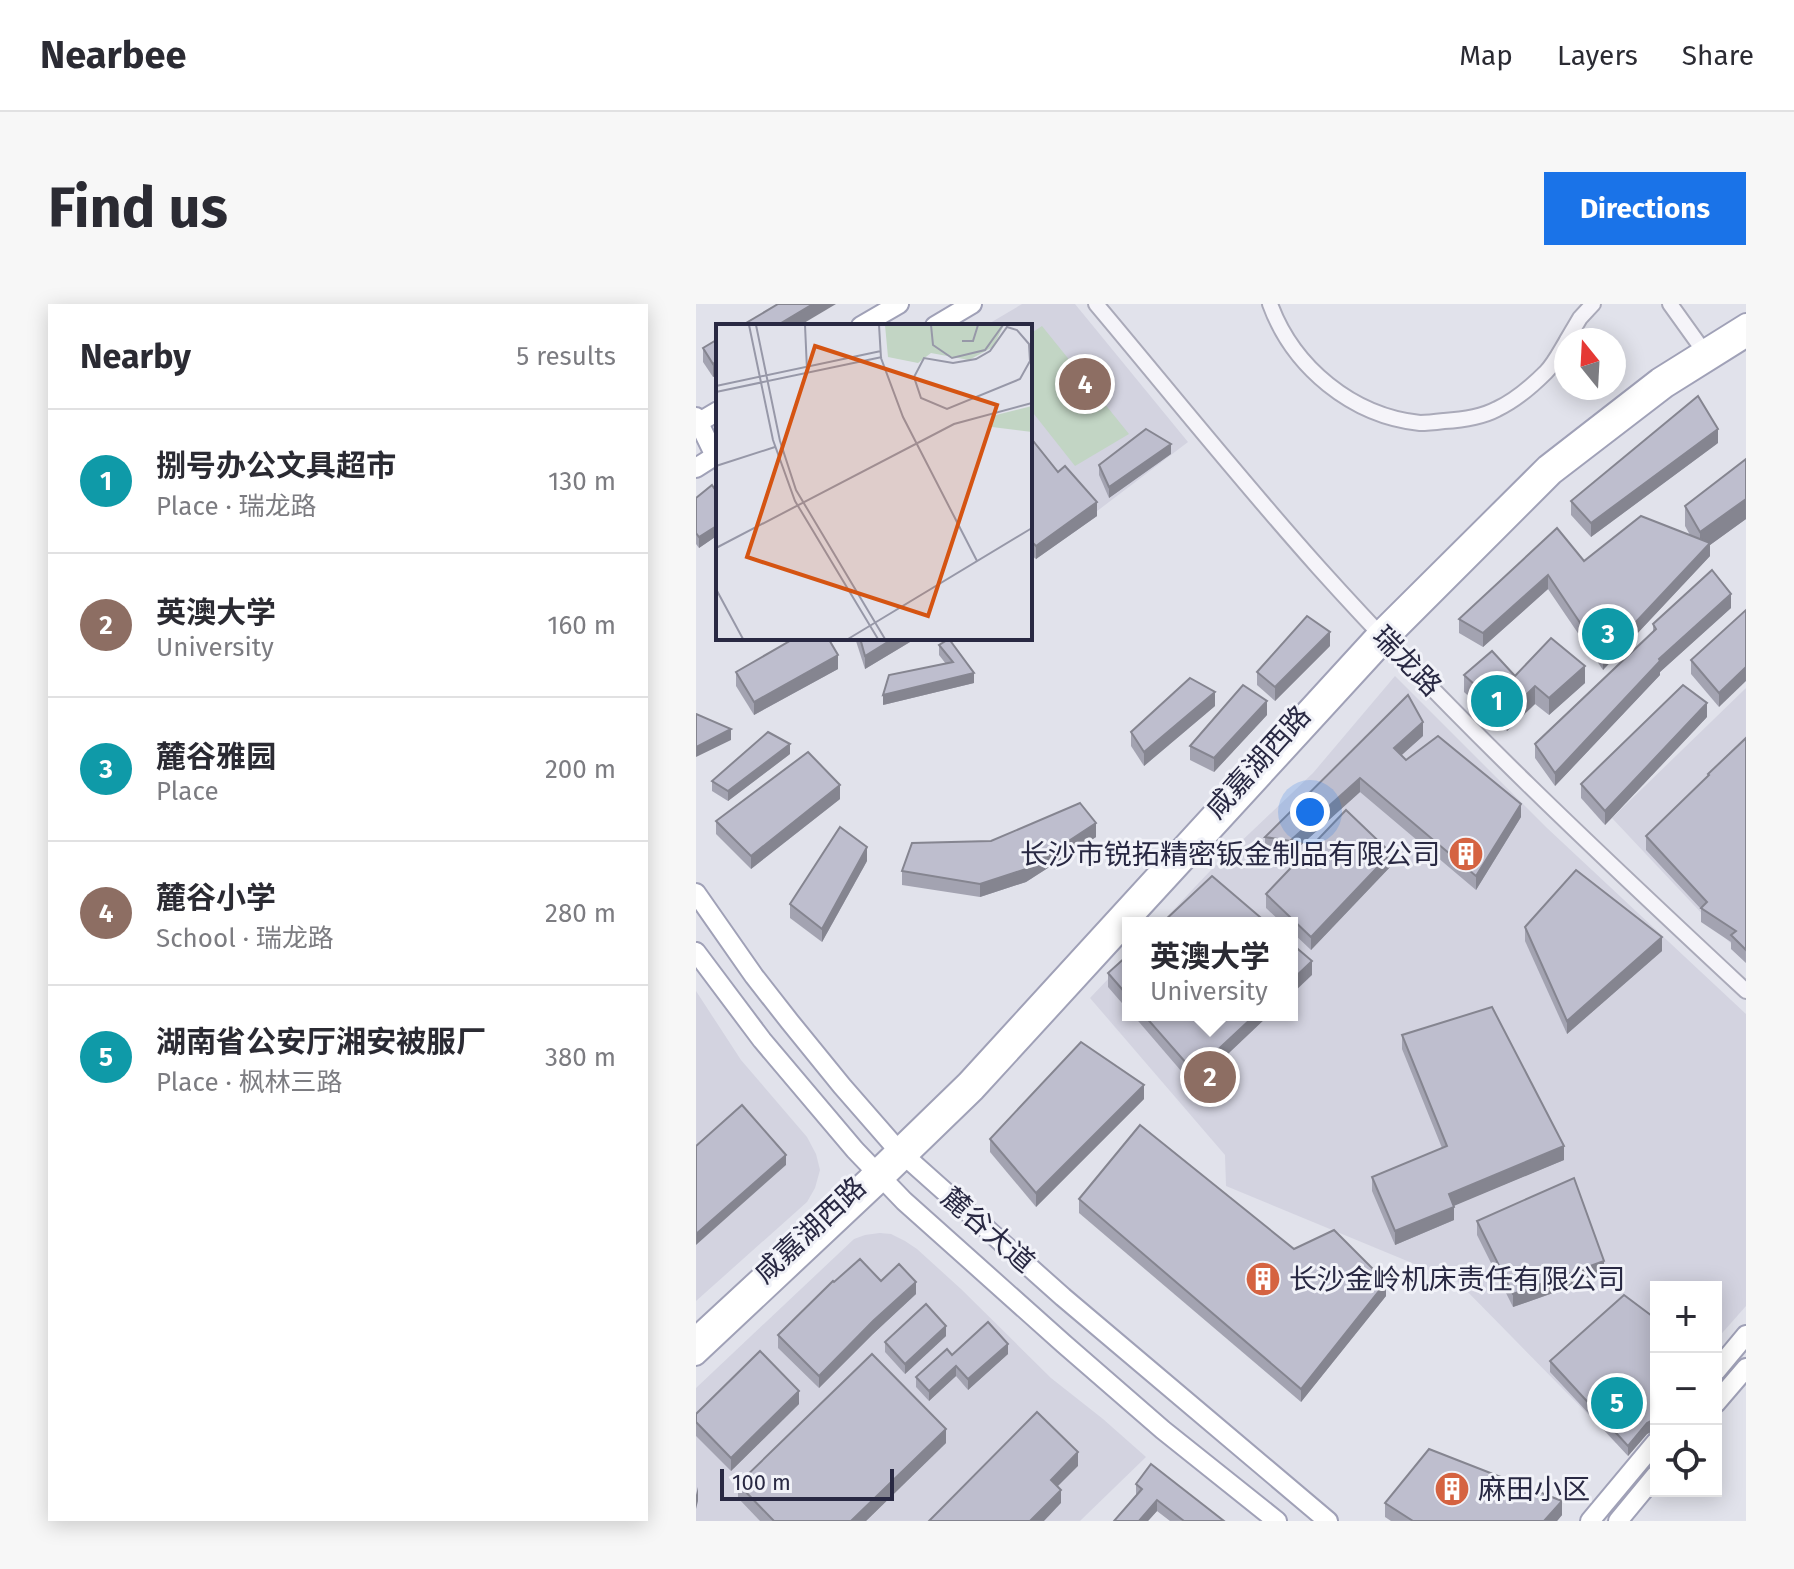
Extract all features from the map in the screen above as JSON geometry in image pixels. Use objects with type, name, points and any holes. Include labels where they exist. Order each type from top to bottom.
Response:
[{"type":"main road","points":[[864,324],[899,304]]},
{"type":"main road","points":[[938,324],[972,304]]},
{"type":"main road","name":"咸嘉湖西路","points":[[696,1356],[902,1153],[1386,632],[1546,465],[1658,378],[1746,323]]},
{"type":"main road","name":"咸嘉湖西路","points":[[1133,917],[1386,632],[1554,474],[1666,388],[1746,338]]},
{"type":"main road","points":[[706,458],[697,421],[716,412]]},
{"type":"main road","name":"麓谷大道","points":[[696,893],[781,1011],[902,1153],[1063,1297],[1328,1521]]},
{"type":"main road","name":"咸嘉湖西路","points":[[902,1153],[975,1091],[1122,930]]},
{"type":"main road","name":"麓谷大道","points":[[696,952],[762,1040],[879,1176],[1163,1430],[1277,1521]]},
{"type":"main road","name":"咸嘉湖西路","points":[[696,1336],[879,1176]]},
{"type":"main road","points":[[1722,1364],[1746,1335]]},
{"type":"main road","points":[[1722,1396],[1746,1368]]},
{"type":"main road","points":[[1590,1521],[1650,1449]]},
{"type":"main road","points":[[1618,1521],[1650,1482]]},
{"type":"street","name":"瑞龙路","points":[[1096,304],[1279,522],[1577,833],[1746,991]]},
{"type":"street","name":"瑞龙路","points":[[1108,304],[1285,517],[1386,632],[1573,818],[1746,980]]},
{"type":"street","points":[[1270,304],[1275,319],[1296,351],[1315,374],[1342,396],[1380,414],[1421,423],[1462,420],[1497,410],[1547,371],[1554,360]]},
{"type":"street","points":[[1574,328],[1593,304]]},
{"type":"street","points":[[1670,304],[1703,350]]},
{"type":"shaded area","points":[[1022,304],[1075,304],[1188,442],[1032,560],[1032,324],[988,324]]},
{"type":"shaded area","points":[[1395,676],[1547,828],[1746,1014],[1746,1306],[1722,1333],[1722,1281],[1650,1281],[1650,1408],[1616,1443],[1458,1282],[1226,1186],[1225,1155],[1090,998],[1122,964],[1122,1021],[1298,1021],[1298,917],[1167,917],[1211,870],[1313,773]]},
{"type":"shaded area","points":[[1746,688],[1746,958],[1612,818]]},
{"type":"shaded area","points":[[696,991],[741,1060],[807,1137],[820,1170],[807,1202],[696,1301]]},
{"type":"shaded area","points":[[880,1233],[891,1234],[917,1249],[1051,1378],[1146,1457],[1080,1521],[696,1521],[696,1388],[854,1239]]},
{"type":"green space","points":[[1042,326],[1129,434],[1075,466],[1032,412],[1032,333]]},
{"type":"building","points":[[778,304],[813,304],[779,324],[744,324]]},
{"type":"building","points":[[716,340],[716,362],[713,364],[703,348]]},
{"type":"building","points":[[1698,396],[1718,429],[1591,523],[1571,501]]},
{"type":"building","points":[[1146,429],[1171,444],[1109,487],[1099,465]]},
{"type":"building","points":[[1032,440],[1058,472],[1065,466],[1097,502],[1036,546],[1032,542]]},
{"type":"building","points":[[1746,459],[1746,499],[1700,532],[1685,506]]},
{"type":"building","points":[[712,485],[716,491],[716,526],[699,537],[696,533],[696,498]]},
{"type":"building","points":[[1641,516],[1710,543],[1603,657],[1548,575],[1483,633],[1459,619],[1557,528],[1584,561]]},
{"type":"building","points":[[1712,570],[1731,594],[1659,659],[1555,773],[1535,744],[1656,629],[1653,624]]},
{"type":"building","points":[[1746,610],[1746,667],[1719,693],[1691,660]]},
{"type":"building","points":[[1307,616],[1330,632],[1275,687],[1257,672]]},
{"type":"building","points":[[1551,638],[1585,666],[1549,698],[1535,686],[1507,714],[1464,675],[1492,651],[1515,676]]},
{"type":"building","points":[[792,640],[829,640],[838,655],[754,702],[736,672]]},
{"type":"building","points":[[861,640],[891,640],[865,656]]},
{"type":"building","points":[[950,640],[974,673],[883,695],[889,675],[953,662],[939,645]]},
{"type":"building","points":[[1190,678],[1215,692],[1144,752],[1131,732]]},
{"type":"building","points":[[1243,685],[1267,701],[1214,758],[1190,746]]},
{"type":"building","points":[[1683,685],[1707,703],[1605,811],[1581,784]]},
{"type":"building","points":[[1408,695],[1423,722],[1394,748],[1406,760],[1438,736],[1521,804],[1476,876],[1360,778],[1290,841],[1265,837]]},
{"type":"building","points":[[696,714],[731,729],[696,747]]},
{"type":"building","points":[[768,732],[790,744],[728,791],[712,781]]},
{"type":"building","points":[[1746,738],[1746,950],[1731,935],[1736,931],[1701,908],[1707,902],[1646,836]]},
{"type":"building","points":[[808,752],[840,785],[751,856],[716,821]]},
{"type":"building","points":[[1080,803],[1096,823],[1026,869],[980,884],[902,871],[912,843],[991,841]]},
{"type":"building","points":[[1346,810],[1391,853],[1311,937],[1298,925],[1298,917],[1290,917],[1266,894]]},
{"type":"building","points":[[840,827],[867,847],[822,929],[790,904]]},
{"type":"building","points":[[1576,870],[1662,937],[1567,1021],[1525,927]]},
{"type":"building","points":[[1212,876],[1260,917],[1168,917]]},
{"type":"building","points":[[1298,949],[1312,961],[1298,974]]},
{"type":"building","points":[[1122,960],[1122,989],[1108,973]]},
{"type":"building","points":[[1492,1007],[1564,1146],[1449,1194],[1454,1207],[1395,1231],[1372,1177],[1447,1146],[1402,1035]]},
{"type":"building","points":[[1149,1021],[1249,1021],[1194,1072]]},
{"type":"building","points":[[1081,1042],[1144,1085],[1036,1193],[990,1139]]},
{"type":"building","points":[[742,1105],[786,1155],[696,1234],[696,1146]]},
{"type":"building","name":"长沙金岭机床责任有限公司","points":[[1140,1125],[1294,1249],[1334,1230],[1386,1282],[1301,1389],[1079,1199]]},
{"type":"building","points":[[1574,1178],[1604,1261],[1513,1294],[1477,1221]]},
{"type":"building","points":[[860,1259],[881,1281],[899,1264],[916,1282],[819,1376],[778,1335]]},
{"type":"building","points":[[1624,1295],[1650,1314],[1650,1422],[1628,1446],[1550,1361]]},
{"type":"building","points":[[926,1304],[946,1326],[905,1364],[885,1342]]},
{"type":"building","points":[[988,1322],[1008,1344],[968,1379],[956,1366],[929,1391],[916,1377],[947,1349],[952,1355]]},
{"type":"building","points":[[760,1351],[799,1391],[731,1458],[696,1422],[696,1414]]},
{"type":"building","points":[[872,1354],[946,1429],[851,1521],[774,1521],[738,1484]]},
{"type":"building","points":[[1037,1412],[1078,1452],[1051,1480],[1061,1490],[1030,1521],[929,1521]]},
{"type":"building","name":"麻田小区","points":[[1429,1449],[1562,1501],[1544,1521],[1413,1521],[1385,1503]]},
{"type":"building","points":[[1151,1464],[1224,1521],[1184,1521],[1157,1500],[1139,1521],[1114,1521],[1142,1489],[1136,1484]]},
{"type":"place","name":"麓谷小学","points":[[1085,384]]},
{"type":"place","name":"麓谷雅园","points":[[1608,634]]},
{"type":"place","name":"捌号办公文具超市","points":[[1497,701]]},
{"type":"place","name":"长沙市锐拓精密钣金制品有限公司","points":[[1466,854]]},
{"type":"place","name":"英澳大学","points":[[1210,1077]]},
{"type":"place","name":"长沙金岭机床责任有限公司","points":[[1263,1279]]},
{"type":"place","name":"湖南省公安厅湘安被服厂","points":[[1617,1403]]},
{"type":"place","name":"麻田小区","points":[[1452,1489]]}]
